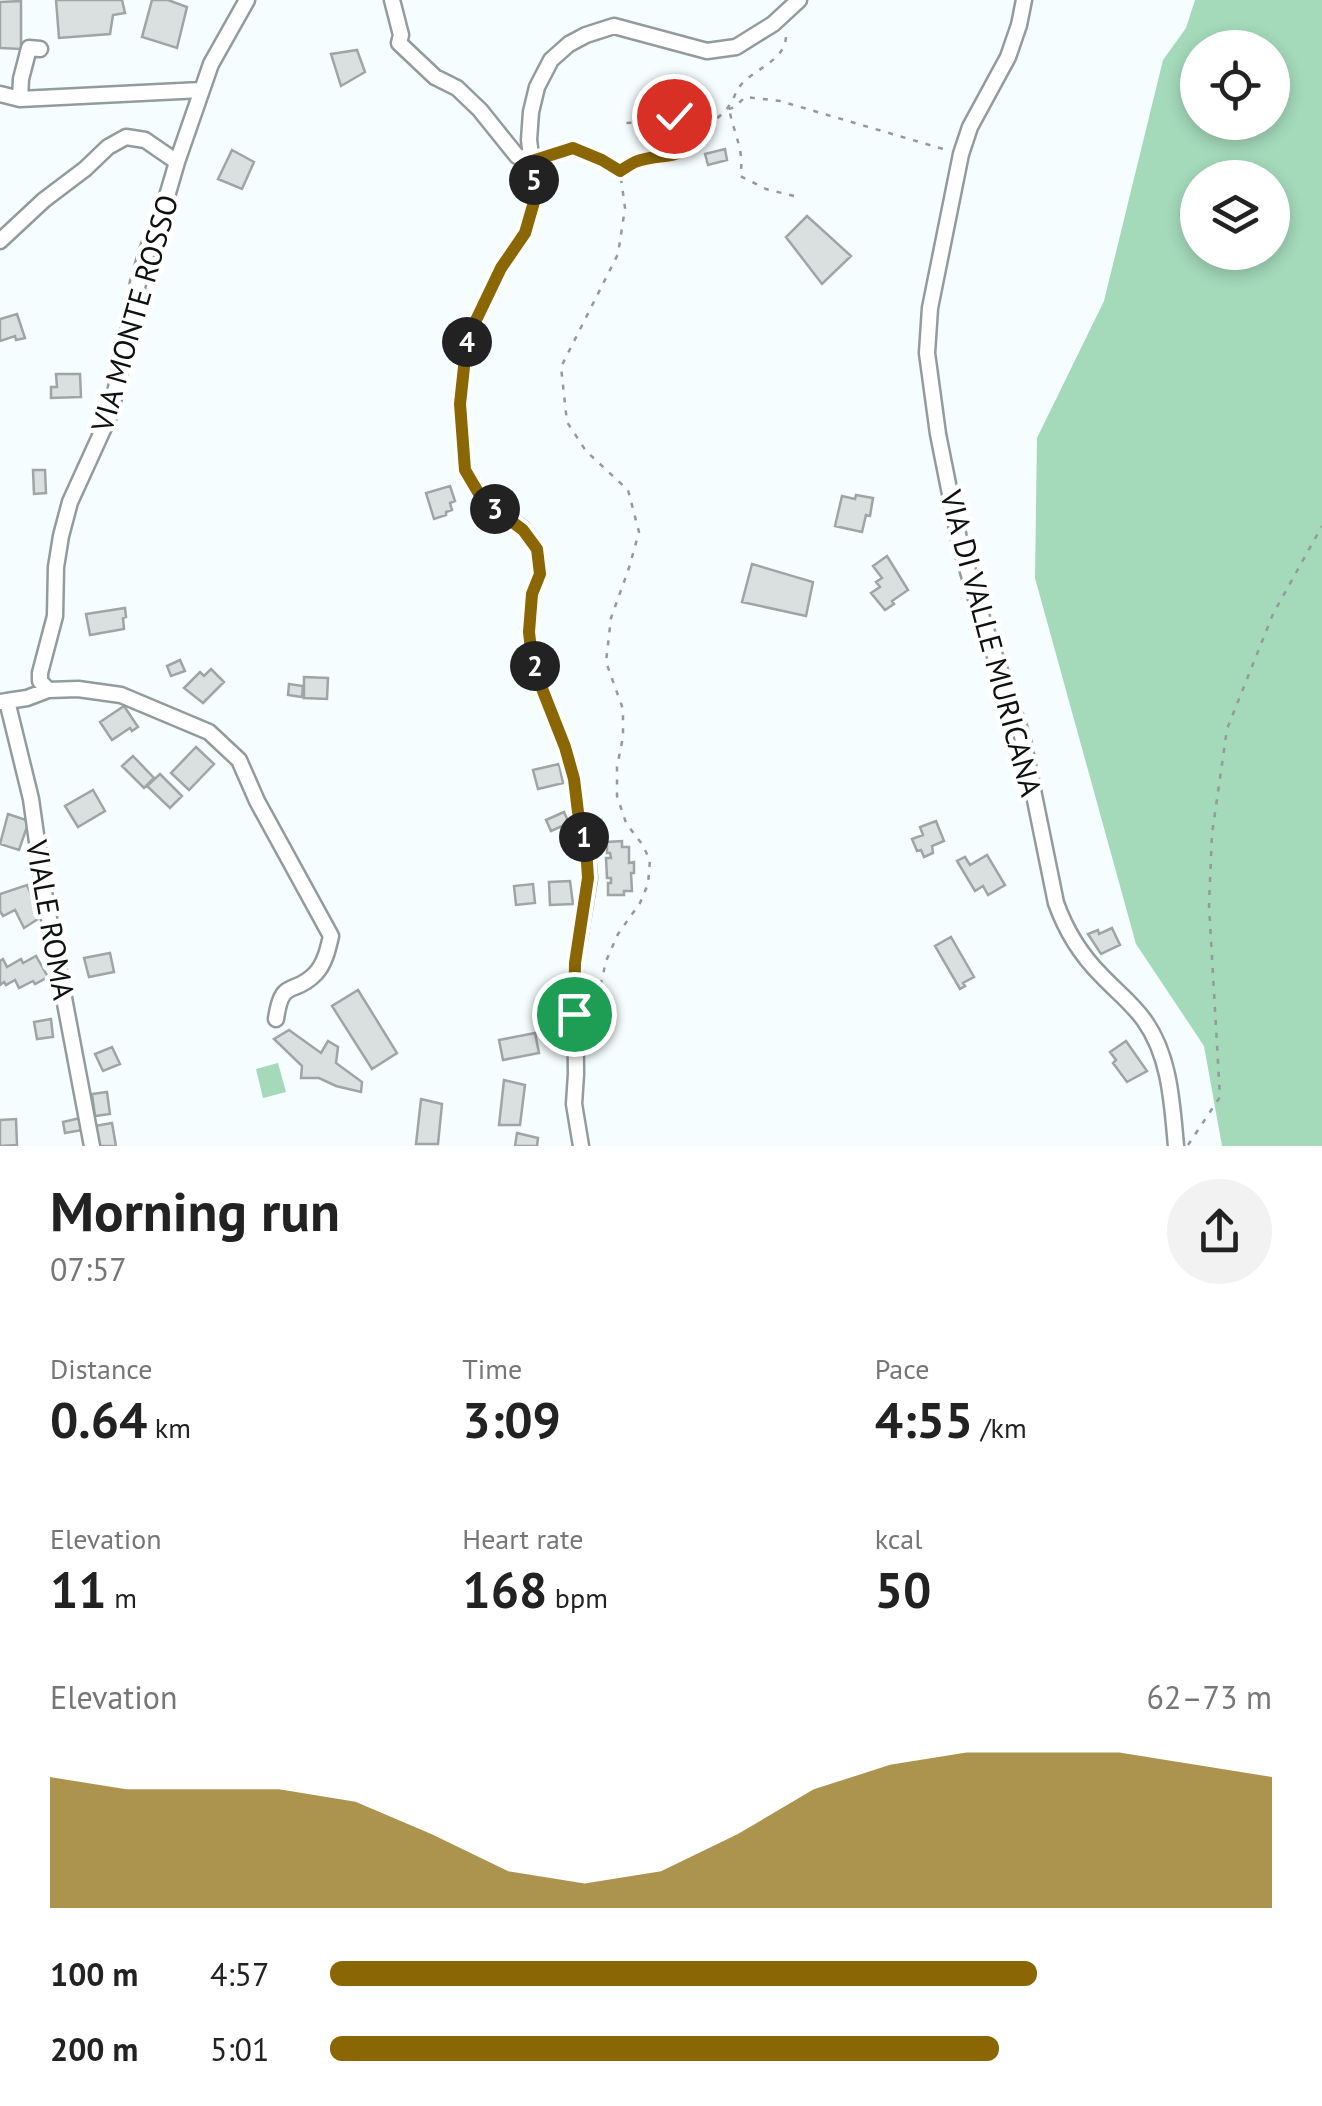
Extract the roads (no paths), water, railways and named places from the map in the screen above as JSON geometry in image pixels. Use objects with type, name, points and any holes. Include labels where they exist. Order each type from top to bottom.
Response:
[{"type":"street","name":"VIA MONTE ROSSO","points":[[48,690],[40,681],[40,673],[55,616],[56,566],[70,502],[111,412],[138,283],[210,64],[247,0]]},
{"type":"street","points":[[392,0],[401,35],[398,43],[436,78],[457,88],[517,156],[532,161]]},
{"type":"street","points":[[581,1146],[574,1104],[575,963],[588,878],[586,847],[574,779],[531,650],[532,594],[540,574],[537,549],[523,530],[478,492],[465,470],[460,404],[467,339],[501,268],[525,233],[536,195],[529,140],[530,112],[551,60],[569,44],[614,26],[708,51],[736,47],[773,24],[799,0]]},
{"type":"street","points":[[1013,0],[1019,24]]},
{"type":"street","name":"VIA DI VALLE MURICANA","points":[[1024,0],[1002,69],[970,127],[961,154],[935,276],[927,337],[928,367],[953,512],[972,587],[1022,736],[1059,912],[1078,948],[1135,1008],[1154,1036],[1168,1080],[1176,1146]]},
{"type":"street","points":[[20,99],[29,48],[40,49]]},
{"type":"street","points":[[0,94],[20,99],[201,90]]},
{"type":"street","points":[[0,241],[108,147],[126,137],[145,140],[177,162]]},
{"type":"street","points":[[3,702],[48,690],[121,694],[208,732],[239,760],[257,801],[331,936],[325,958],[315,974],[284,990],[278,1000],[276,1019]]},
{"type":"street","name":"VIALE ROMA","points":[[3,702],[31,800],[44,892],[92,1146]]}]
